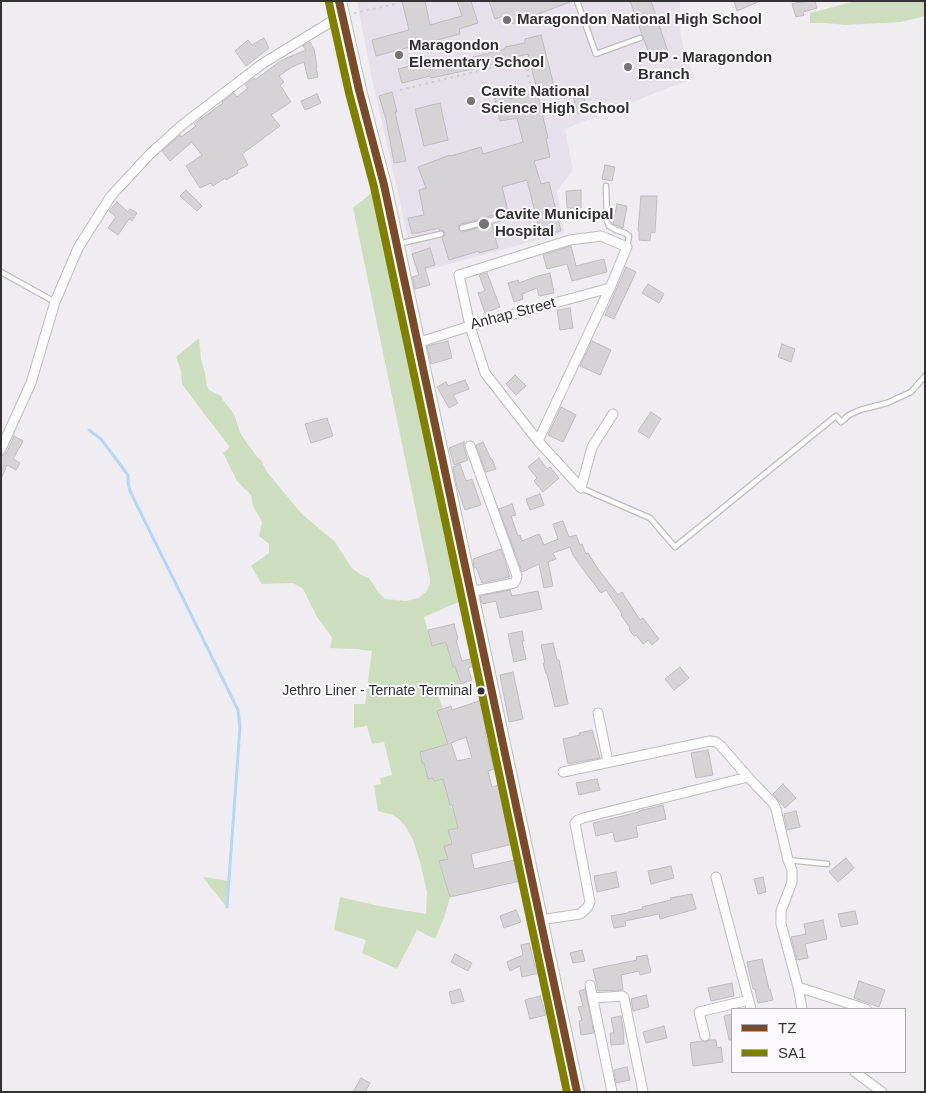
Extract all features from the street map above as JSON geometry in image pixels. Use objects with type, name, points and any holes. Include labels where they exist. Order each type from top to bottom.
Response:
[{"type":"main road","points":[[339,1],[347,14],[358,86],[384,185],[577,1092]]},
{"type":"street","points":[[1,449],[31,383],[55,302],[78,248],[111,196],[150,154],[182,125],[262,64],[347,14]]},
{"type":"street","points":[[538,441],[627,248],[601,236],[570,240],[459,274],[470,326],[485,373],[538,441],[580,488]]},
{"type":"street","name":"Anhap Street","points":[[417,343],[470,326],[610,288]]},
{"type":"street","points":[[580,488],[592,447],[613,414]]},
{"type":"street","points":[[470,446],[516,580],[514,583],[470,592]]},
{"type":"street","points":[[598,713],[608,762]]},
{"type":"street","points":[[563,772],[710,740],[722,746],[773,803],[776,809],[792,870],[792,882],[781,911],[781,924],[802,1008]]},
{"type":"street","points":[[540,920],[580,914],[587,908],[590,902],[575,823],[578,820],[748,777]]},
{"type":"street","points":[[705,1036],[699,1012],[750,1005],[716,877]]},
{"type":"street","points":[[590,985],[612,1092]]},
{"type":"street","points":[[798,987],[863,1008]]},
{"type":"street","points":[[592,998],[622,996],[624,998],[643,1092]]},
{"type":"street","points":[[856,1073],[882,1092]]},
{"type":"lane","points":[[577,1],[596,54],[640,38]]},
{"type":"lane","points":[[606,186],[607,221],[609,226],[629,236],[627,248]]},
{"type":"lane","points":[[462,228],[522,212]]},
{"type":"lane","points":[[396,245],[440,234]]},
{"type":"lane","points":[[1,272],[55,302]]},
{"type":"lane","points":[[580,488],[650,518],[675,547],[836,416],[841,422],[860,410],[887,403],[903,396],[911,392],[925,376]]},
{"type":"lane","points":[[788,860],[827,864]]},
{"type":"path","points":[[347,14],[396,4]]},
{"type":"path","points":[[400,90],[524,60],[532,89]]},
{"type":"shaded area","points":[[357,1],[568,1],[569,3],[574,1],[680,1],[680,30],[685,55],[695,79],[565,129],[573,170],[557,191],[564,233],[416,273],[371,74]]},
{"type":"green space","points":[[856,1],[925,1],[925,16],[901,22],[845,25],[810,23],[810,13]]},
{"type":"green space","points":[[375,190],[463,600],[424,617],[432,645],[446,642],[461,684],[437,692],[443,709],[437,711],[448,744],[420,753],[428,779],[433,778],[434,781],[443,779],[458,828],[448,830],[451,844],[445,846],[448,859],[439,862],[450,897],[435,939],[417,930],[397,969],[362,953],[366,940],[334,930],[340,897],[426,914],[427,892],[413,840],[400,820],[393,815],[378,811],[374,785],[381,784],[380,778],[392,775],[384,742],[372,744],[367,726],[354,728],[354,704],[365,704],[372,651],[330,648],[332,638],[317,617],[303,589],[293,583],[262,584],[251,566],[269,553],[269,544],[259,536],[262,522],[253,506],[251,495],[237,481],[223,453],[230,447],[182,384],[181,371],[176,357],[199,338],[201,359],[209,390],[221,396],[234,414],[240,432],[261,460],[267,472],[302,514],[335,542],[352,568],[369,578],[385,599],[406,601],[418,598],[426,592],[430,579],[353,208]]},
{"type":"green space","points":[[204,877],[228,881],[226,906],[204,879]]},
{"type":"building","points":[[402,1],[425,1],[430,25],[462,16],[457,1],[471,1],[478,23],[459,29],[460,34],[376,56],[372,40],[409,30]]},
{"type":"building","name":"Maragondon National High School","points":[[489,1],[570,2],[512,24],[509,14],[495,19]]},
{"type":"building","points":[[630,1],[651,1],[670,58],[652,62]]},
{"type":"building","points":[[734,1],[760,1],[737,11]]},
{"type":"building","points":[[815,1],[817,8],[803,12],[804,15],[796,17],[792,4]]},
{"type":"building","points":[[541,35],[555,90],[538,94],[528,54],[503,60],[503,62],[402,83],[398,69],[453,59],[454,62],[525,43],[525,39]]},
{"type":"building","points":[[264,38],[269,48],[246,66],[235,51],[248,40],[252,45]]},
{"type":"building","points":[[310,42],[314,49],[318,77],[308,79],[304,62],[292,67],[279,76],[284,82],[280,85],[291,102],[271,115],[280,126],[242,154],[248,165],[237,171],[238,173],[226,180],[225,178],[213,186],[211,183],[200,188],[186,166],[202,155],[192,142],[170,161],[162,151],[180,135],[181,137],[196,126],[194,124],[234,93],[237,97],[248,88],[245,85],[254,78],[255,80],[282,60],[306,50],[303,46]]},
{"type":"building","points":[[507,87],[510,99],[537,92],[548,138],[546,139],[550,157],[534,161],[541,184],[549,182],[561,231],[541,236],[527,180],[502,187],[508,211],[458,226],[459,230],[463,232],[492,224],[498,248],[479,253],[479,251],[449,260],[442,238],[445,235],[444,231],[439,230],[439,228],[412,234],[408,218],[424,215],[419,190],[426,188],[418,167],[450,155],[481,147],[483,154],[523,142],[517,118],[500,121],[493,90]]},
{"type":"building","points":[[392,92],[406,161],[394,163],[386,119],[379,96]]},
{"type":"building","points":[[583,93],[587,112],[578,114],[573,96]]},
{"type":"building","points":[[317,94],[321,103],[305,110],[301,101]]},
{"type":"building","points":[[440,103],[448,140],[424,146],[415,109]]},
{"type":"building","points":[[605,165],[615,167],[612,181],[602,179]]},
{"type":"building","points":[[186,190],[202,206],[197,211],[180,196]]},
{"type":"building","points":[[581,190],[581,208],[567,208],[566,191]]},
{"type":"building","points":[[641,196],[657,196],[655,233],[651,232],[650,241],[639,240]]},
{"type":"building","points":[[117,202],[128,212],[130,209],[137,213],[132,221],[129,219],[118,235],[108,228],[116,217],[109,211]]},
{"type":"building","points":[[617,204],[627,206],[623,228],[613,224]]},
{"type":"building","points":[[571,246],[576,266],[604,259],[607,272],[572,281],[567,264],[547,269],[543,255]]},
{"type":"building","points":[[430,248],[435,265],[425,268],[430,285],[415,289],[412,277],[419,275],[412,254]]},
{"type":"building","points":[[626,267],[636,272],[614,319],[605,315]]},
{"type":"building","points":[[487,273],[500,307],[485,313],[478,293],[485,291],[479,275]]},
{"type":"building","points":[[550,273],[554,293],[539,296],[537,288],[522,294],[523,299],[514,302],[508,283],[518,280],[519,283]]},
{"type":"building","points":[[648,284],[664,294],[659,303],[642,293]]},
{"type":"building","points":[[570,308],[573,328],[560,330],[557,310]]},
{"type":"building","points":[[448,341],[452,358],[431,364],[427,346]]},
{"type":"building","points":[[592,341],[611,350],[600,375],[580,366]]},
{"type":"building","points":[[782,344],[795,349],[791,362],[778,357]]},
{"type":"building","points":[[515,375],[526,386],[516,395],[506,384]]},
{"type":"building","points":[[465,380],[469,389],[453,395],[458,403],[449,408],[437,387],[446,382],[448,386]]},
{"type":"building","points":[[561,407],[576,415],[563,442],[548,435]]},
{"type":"building","points":[[651,412],[661,419],[649,438],[638,431]]},
{"type":"building","points":[[327,418],[333,436],[311,443],[305,424]]},
{"type":"building","points":[[14,436],[23,441],[13,459],[20,463],[16,470],[7,465],[1,479],[1,457],[7,452]]},
{"type":"building","points":[[464,442],[468,460],[454,465],[449,448]]},
{"type":"building","points":[[483,442],[496,469],[486,472],[476,445]]},
{"type":"building","points":[[539,458],[547,469],[550,467],[559,478],[543,492],[534,481],[537,478],[528,467]]},
{"type":"building","points":[[460,464],[466,481],[472,479],[481,505],[465,510],[457,487],[453,467]]},
{"type":"building","points":[[540,494],[544,505],[530,510],[526,499]]},
{"type":"building","points":[[512,504],[516,515],[511,516],[518,536],[520,535],[522,541],[539,534],[544,545],[558,539],[553,524],[563,521],[569,537],[576,535],[586,554],[588,553],[618,595],[622,592],[640,620],[643,618],[659,639],[652,645],[648,640],[643,644],[636,635],[634,636],[606,590],[601,593],[573,555],[570,547],[553,553],[556,559],[548,562],[553,586],[544,588],[539,564],[522,572],[499,509]]},
{"type":"building","points":[[501,549],[510,577],[482,583],[476,567],[474,568],[473,559]]},
{"type":"building","points":[[510,590],[512,596],[538,591],[542,609],[500,618],[496,601],[482,604],[480,596]]},
{"type":"building","points":[[454,624],[462,661],[471,659],[473,666],[468,668],[472,680],[461,684],[455,666],[453,667],[446,642],[432,646],[428,630]]},
{"type":"building","points":[[522,631],[526,659],[514,662],[508,634]]},
{"type":"building","points":[[553,643],[557,660],[559,660],[568,704],[555,707],[543,663],[545,663],[541,645]]},
{"type":"building","points":[[680,667],[689,678],[674,690],[665,679]]},
{"type":"building","points":[[513,672],[523,719],[509,722],[500,675]]},
{"type":"building","points":[[482,700],[489,730],[485,732],[494,769],[488,771],[492,787],[498,785],[513,844],[471,854],[474,869],[515,860],[520,881],[450,897],[439,861],[448,859],[444,846],[452,844],[448,830],[458,828],[443,779],[434,781],[433,778],[428,779],[420,752],[448,744],[437,711],[451,706],[452,710]],"holes":[[[466,737],[472,758],[457,761],[451,743]]]},
{"type":"building","points":[[592,730],[600,758],[568,764],[563,739]]},
{"type":"building","points":[[708,750],[713,775],[696,778],[691,753]]},
{"type":"building","points":[[597,779],[600,790],[579,795],[576,783]]},
{"type":"building","points":[[783,784],[796,798],[785,808],[773,794]]},
{"type":"building","points":[[663,805],[666,819],[636,826],[638,837],[615,842],[613,832],[596,836],[593,823]]},
{"type":"building","points":[[796,811],[800,827],[787,830],[784,814]]},
{"type":"building","points":[[846,858],[854,868],[838,882],[829,872]]},
{"type":"building","points":[[671,866],[674,878],[651,884],[648,871]]},
{"type":"building","points":[[616,872],[619,887],[597,892],[594,876]]},
{"type":"building","points":[[763,877],[766,892],[758,894],[754,879]]},
{"type":"building","points":[[692,894],[696,909],[660,919],[659,914],[625,921],[626,926],[614,928],[611,916],[643,909],[642,907],[671,900],[670,898]]},
{"type":"building","points":[[516,910],[521,922],[504,928],[500,916]]},
{"type":"building","points":[[855,911],[858,924],[841,927],[838,914]]},
{"type":"building","points":[[823,920],[827,939],[805,944],[808,958],[797,960],[791,937],[806,934],[804,924]]},
{"type":"building","points":[[529,943],[535,966],[538,966],[539,973],[522,977],[520,966],[510,971],[507,962],[523,955],[521,945]]},
{"type":"building","points":[[582,950],[585,961],[573,963],[570,953]]},
{"type":"building","points":[[455,954],[472,963],[468,971],[451,962]]},
{"type":"building","points":[[647,955],[651,972],[640,975],[639,971],[621,975],[623,990],[598,991],[593,969],[637,960],[636,957]]},
{"type":"building","points":[[762,959],[773,1000],[758,1003],[747,962]]},
{"type":"building","points":[[859,981],[885,990],[879,1007],[854,998]]},
{"type":"building","points":[[732,983],[734,996],[711,1001],[708,988]]},
{"type":"building","points":[[460,989],[464,1001],[452,1004],[449,992]]},
{"type":"building","points":[[585,989],[594,1033],[581,1035],[579,1021],[582,1020],[578,1007],[583,1006],[579,991]]},
{"type":"building","points":[[646,995],[649,1007],[633,1011],[631,999]]},
{"type":"building","points":[[540,996],[546,1015],[530,1019],[525,1000]]},
{"type":"building","points":[[731,1014],[731,1040],[729,1040],[724,1016]]},
{"type":"building","points":[[621,1016],[624,1044],[611,1045],[610,1033],[614,1033],[611,1018]]},
{"type":"building","points":[[664,1026],[667,1038],[646,1043],[643,1032]]},
{"type":"building","points":[[716,1040],[717,1048],[721,1047],[723,1062],[693,1066],[690,1043],[706,1042]]},
{"type":"building","points":[[627,1067],[630,1080],[616,1083],[614,1070]]},
{"type":"building","points":[[361,1078],[370,1083],[365,1092],[353,1092]]},
{"type":"waterway","points":[[89,430],[101,439],[128,475],[130,491],[238,710],[240,727],[227,907]]},
{"type":"transit line","name":"TZ","points":[[339,1],[359,90],[384,185],[577,1092]]},
{"type":"transit line","name":"SA1","points":[[329,3],[349,93],[374,187],[567,1092]]},
{"type":"place","name":"Maragondon National High School","points":[[507,20]]},
{"type":"place","name":"Maragondon Elementary School","points":[[399,55]]},
{"type":"place","name":"PUP - Maragondon Branch","points":[[628,67]]},
{"type":"place","name":"Cavite National Science High School","points":[[471,101]]},
{"type":"place","name":"Cavite Municipal Hospital","points":[[484,224]]},
{"type":"place","name":"Jethro Liner - Ternate Terminal","points":[[481,691]]}]
